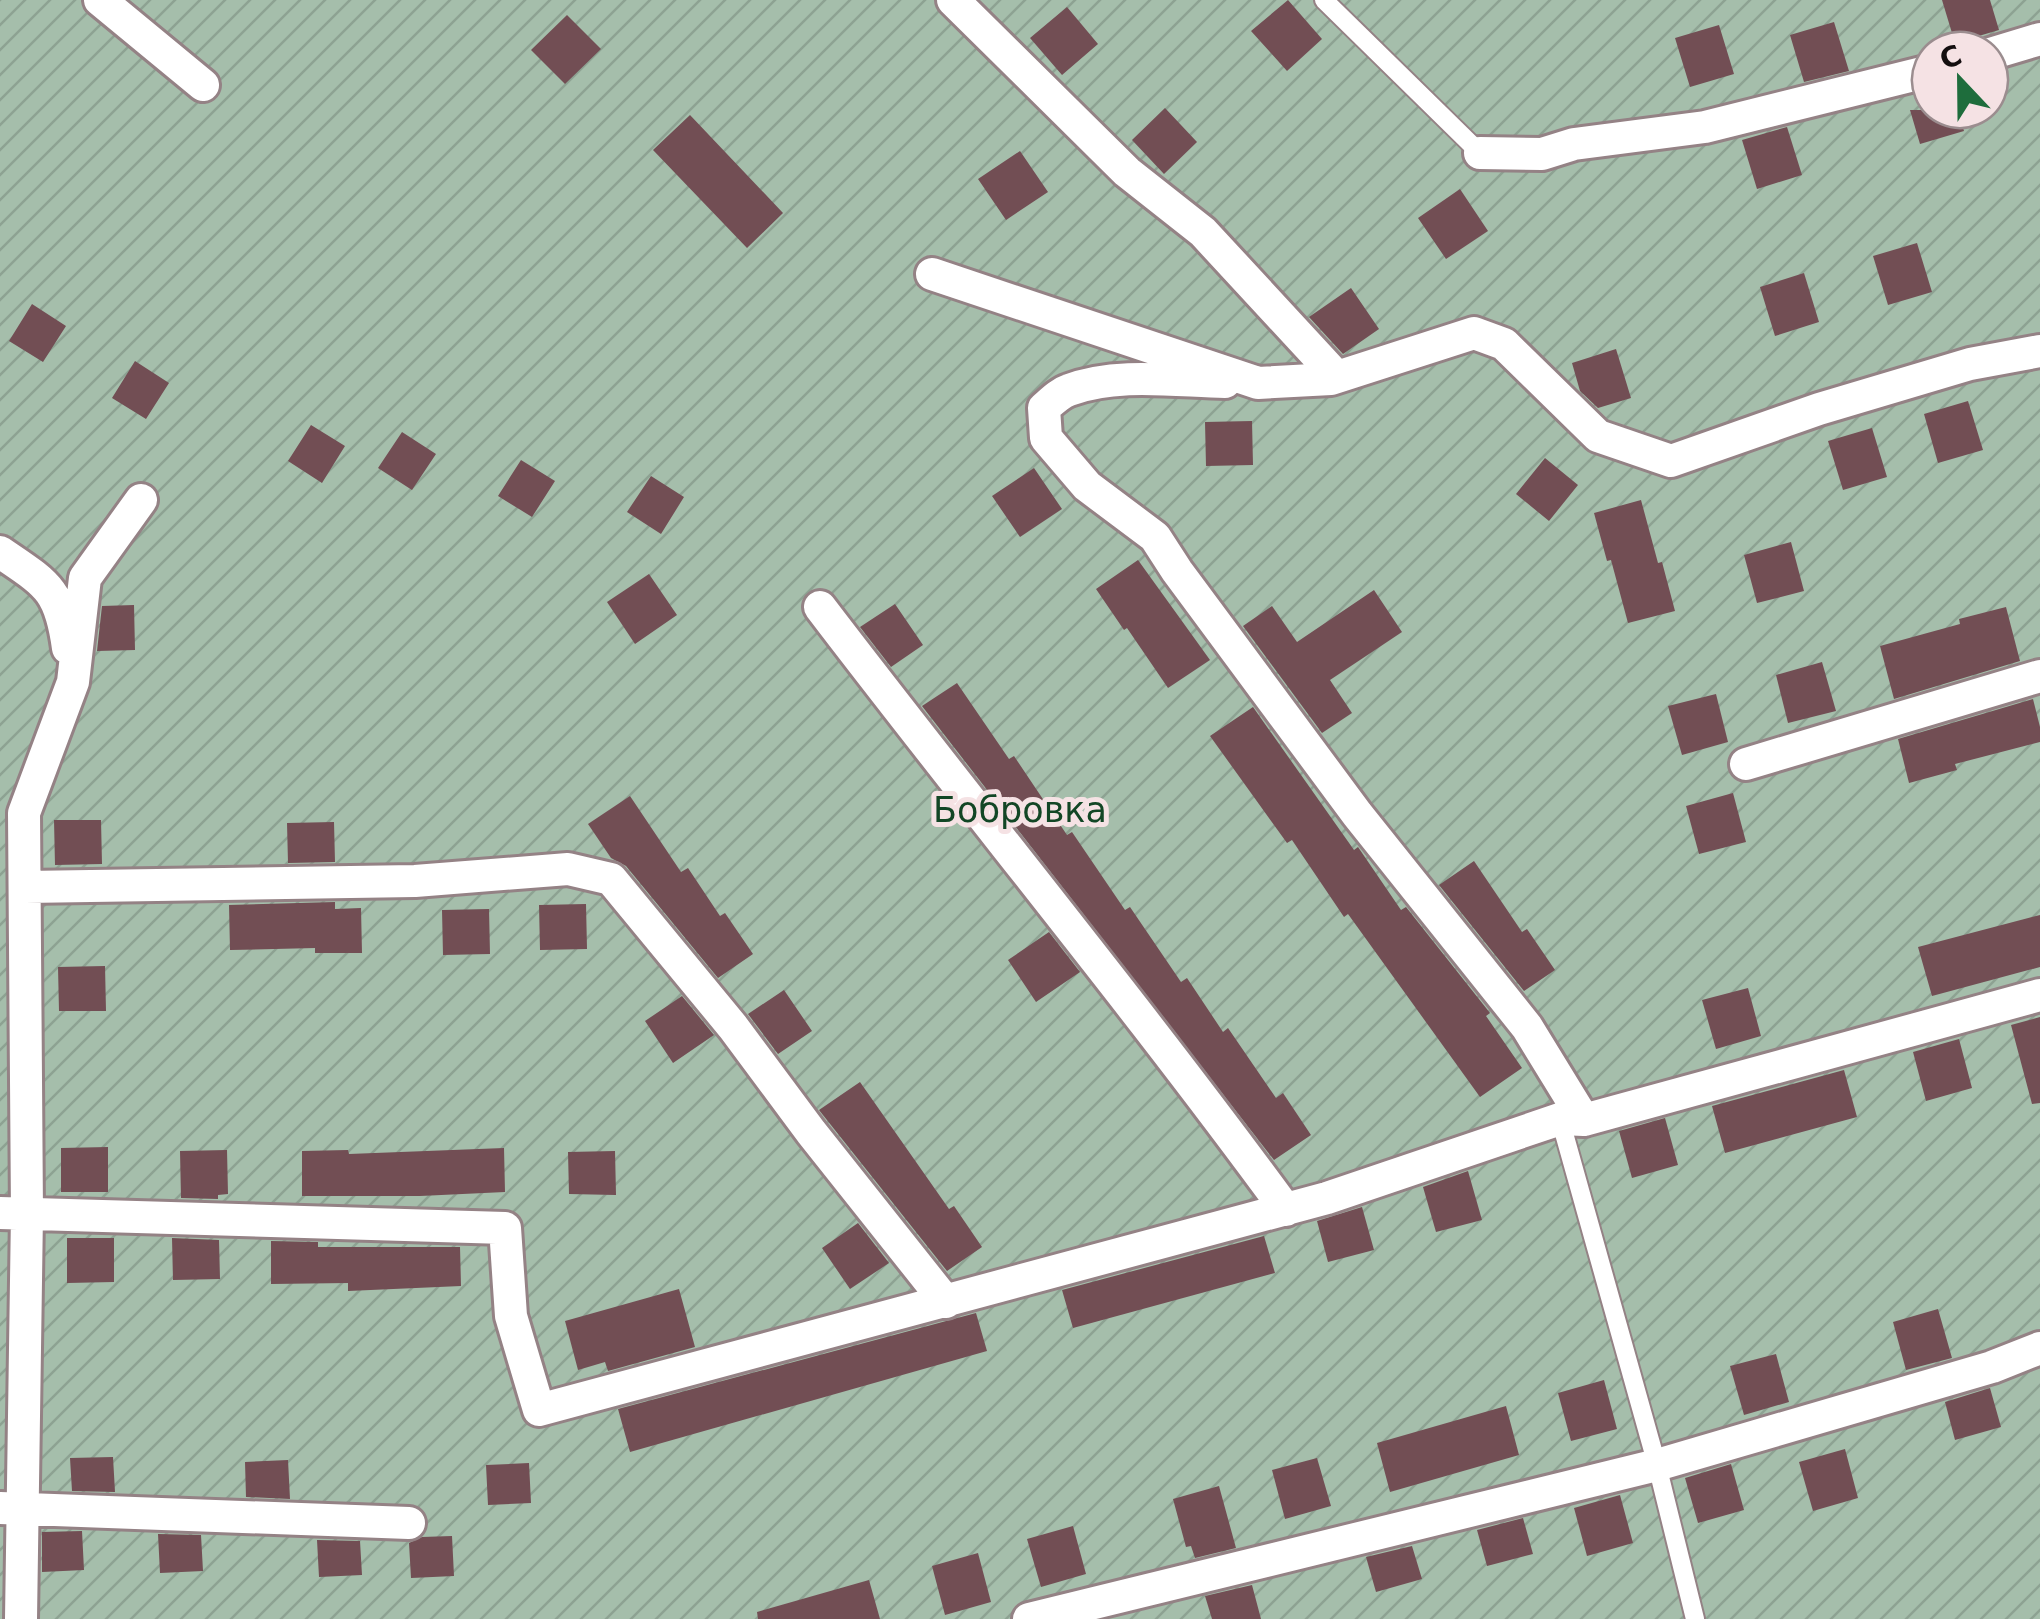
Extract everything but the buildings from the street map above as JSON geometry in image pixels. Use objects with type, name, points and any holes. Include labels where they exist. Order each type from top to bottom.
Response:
[{"type":"street","points":[[100,0],[203,84]]},
{"type":"street","points":[[953,0],[1127,172],[1203,232],[1338,377]]},
{"type":"street","points":[[2010,48],[2040,40]]},
{"type":"street","points":[[1480,153],[1542,154],[1574,144],[1704,127],[1910,76]]},
{"type":"street","points":[[932,274],[1258,383]]},
{"type":"street","points":[[1572,1119],[1527,1028],[1346,799],[1155,537],[1087,486],[1046,438],[1044,408],[1066,391],[1090,384],[1138,380],[1258,383],[1338,377],[1474,334],[1504,344],[1598,436],[1671,461],[1819,409],[1970,364],[2040,351]]},
{"type":"street","points":[[21,1619],[10,1508],[16,904],[24,813],[73,682],[85,578],[141,500]]},
{"type":"street","points":[[0,552],[46,582],[63,612],[73,682]]},
{"type":"street","points":[[820,607],[1196,1087],[1286,1210]]},
{"type":"street","points":[[1746,764],[2040,676]]},
{"type":"street","points":[[16,904],[568,870],[611,879],[733,1027],[946,1302]]},
{"type":"street","points":[[14,1213],[506,1228],[511,1316],[539,1410],[1286,1210],[1572,1119],[2040,995]]},
{"type":"street","points":[[1029,1619],[1657,1465],[1992,1367],[2040,1348]]},
{"type":"street","points":[[10,1508],[409,1523]]},
{"type":"lane","points":[[1324,0],[1480,153]]},
{"type":"lane","points":[[1572,1119],[1695,1619]]},
{"type":"green space","name":"Бобровка","points":[[0,0],[2040,0],[2040,1619],[0,1619]]}]
